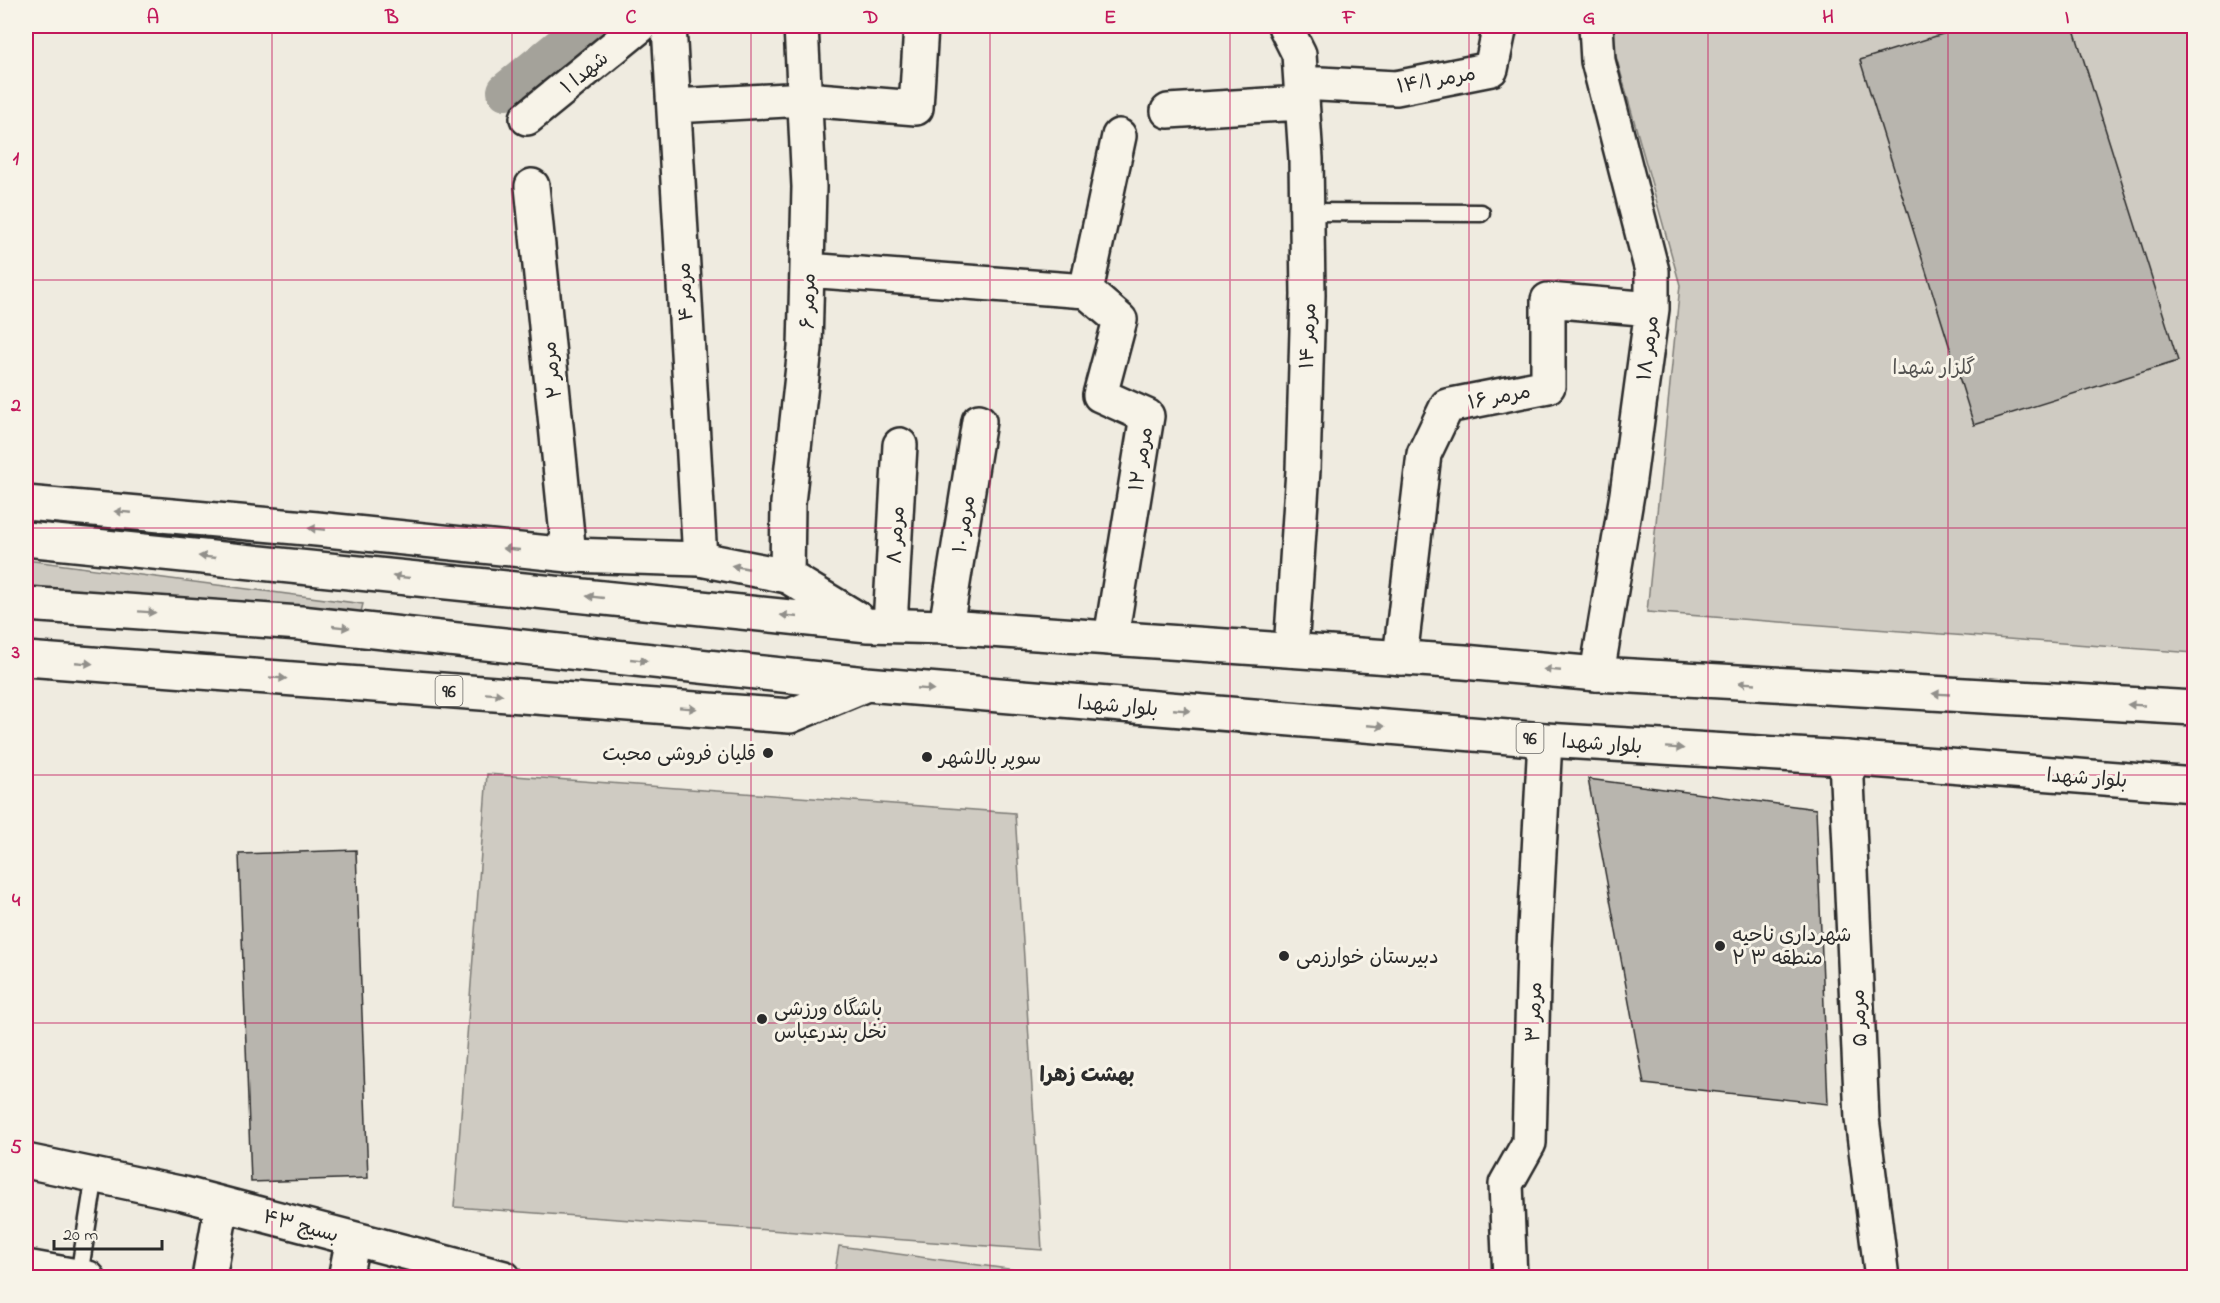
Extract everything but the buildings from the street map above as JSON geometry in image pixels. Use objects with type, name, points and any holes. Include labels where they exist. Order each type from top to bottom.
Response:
[{"type":"main road","name":"شهدا ۱","points":[[527,118],[640,26]]},
{"type":"main road","name":"مرمر ۴","points":[[669,26],[700,559]]},
{"type":"main road","name":"مرمر ۶","points":[[787,576],[788,503],[805,348],[807,270],[809,187],[801,26]]},
{"type":"main road","points":[[674,106],[805,99],[916,108],[921,26]]},
{"type":"main road","name":"مرمر ۱۴","points":[[1286,26],[1299,54],[1307,212],[1308,295],[1304,459],[1291,650]]},
{"type":"main road","name":"مرمر ۱۴/۱","points":[[1301,93],[1396,88],[1491,69],[1500,26]]},
{"type":"main road","name":"مرمر ۱۸","points":[[1596,26],[1598,61],[1652,271],[1652,309],[1627,494],[1597,674]]},
{"type":"main road","points":[[1168,111],[1301,93]]},
{"type":"main road","points":[[807,270],[1086,291],[1119,136]]},
{"type":"main road","name":"مرمر ۲","points":[[532,186],[569,555]]},
{"type":"main road","name":"مرمر ۱۲","points":[[1086,291],[1120,320],[1100,395],[1147,416],[1111,638]]},
{"type":"main road","name":"مرمر ۱۶","points":[[1400,658],[1424,454],[1447,406],[1548,386],[1548,300],[1652,309]]},
{"type":"main road","name":"مرمر ۱۰","points":[[946,627],[980,421]]},
{"type":"main road","name":"مرمر ۸","points":[[879,625],[900,445]]},
{"type":"main road","points":[[26,503],[329,530],[569,555],[700,559],[787,576],[879,625]]},
{"type":"main road","points":[[26,539],[879,625],[946,627],[1291,650],[1597,674],[2194,708]]},
{"type":"main road","name":"بلوار شهدا","points":[[26,604],[300,623],[866,684],[1545,740],[1846,758],[2194,785]]},
{"type":"main road","name":"96","points":[[26,659],[790,716],[866,684]]},
{"type":"main road","name":"مرمر ۳","points":[[1510,1278],[1506,1184],[1529,1143],[1534,947],[1545,740]]},
{"type":"main road","name":"مرمر ۵","points":[[1846,758],[1862,1119],[1882,1278]]},
{"type":"main road","name":"بسیج ۴۳","points":[[26,1161],[184,1194],[504,1278]]},
{"type":"main road","points":[[209,1278],[222,1204]]},
{"type":"main road","points":[[345,1278],[353,1239]]},
{"type":"main road","points":[[26,1267],[84,1277]]},
{"type":"lane","points":[[1307,212],[1481,213]]},
{"type":"lane","points":[[84,1277],[95,1175]]},
{"type":"green space","name":"گلزار شهدا","points":[[1614,26],[2186,26],[2194,55],[2194,653],[1647,612],[1680,285],[1612,42]]},
{"type":"green space","points":[[26,560],[363,604],[355,636],[26,606]]},
{"type":"green space","points":[[487,774],[1015,813],[1042,1250],[454,1207]]},
{"type":"green space","points":[[839,1246],[1052,1275],[1051,1277],[834,1277]]},
{"type":"waterway","points":[[506,91],[586,26]]},
{"type":"place","name":"قلیان فروشی محبت","points":[[768,753]]},
{"type":"place","name":"سوپر بالاشهر","points":[[927,757]]},
{"type":"place","name":"شهرداری ناحیه ۲ منطقه ۳","points":[[1720,946]]},
{"type":"place","name":"دبیرستان خوارزمی","points":[[1284,956]]},
{"type":"place","name":"باشگاه ورزشی نخل بندرعباس","points":[[762,1019]]},
{"type":"district","name":"بهشت زهرا","points":[[1087,1074]]}]
